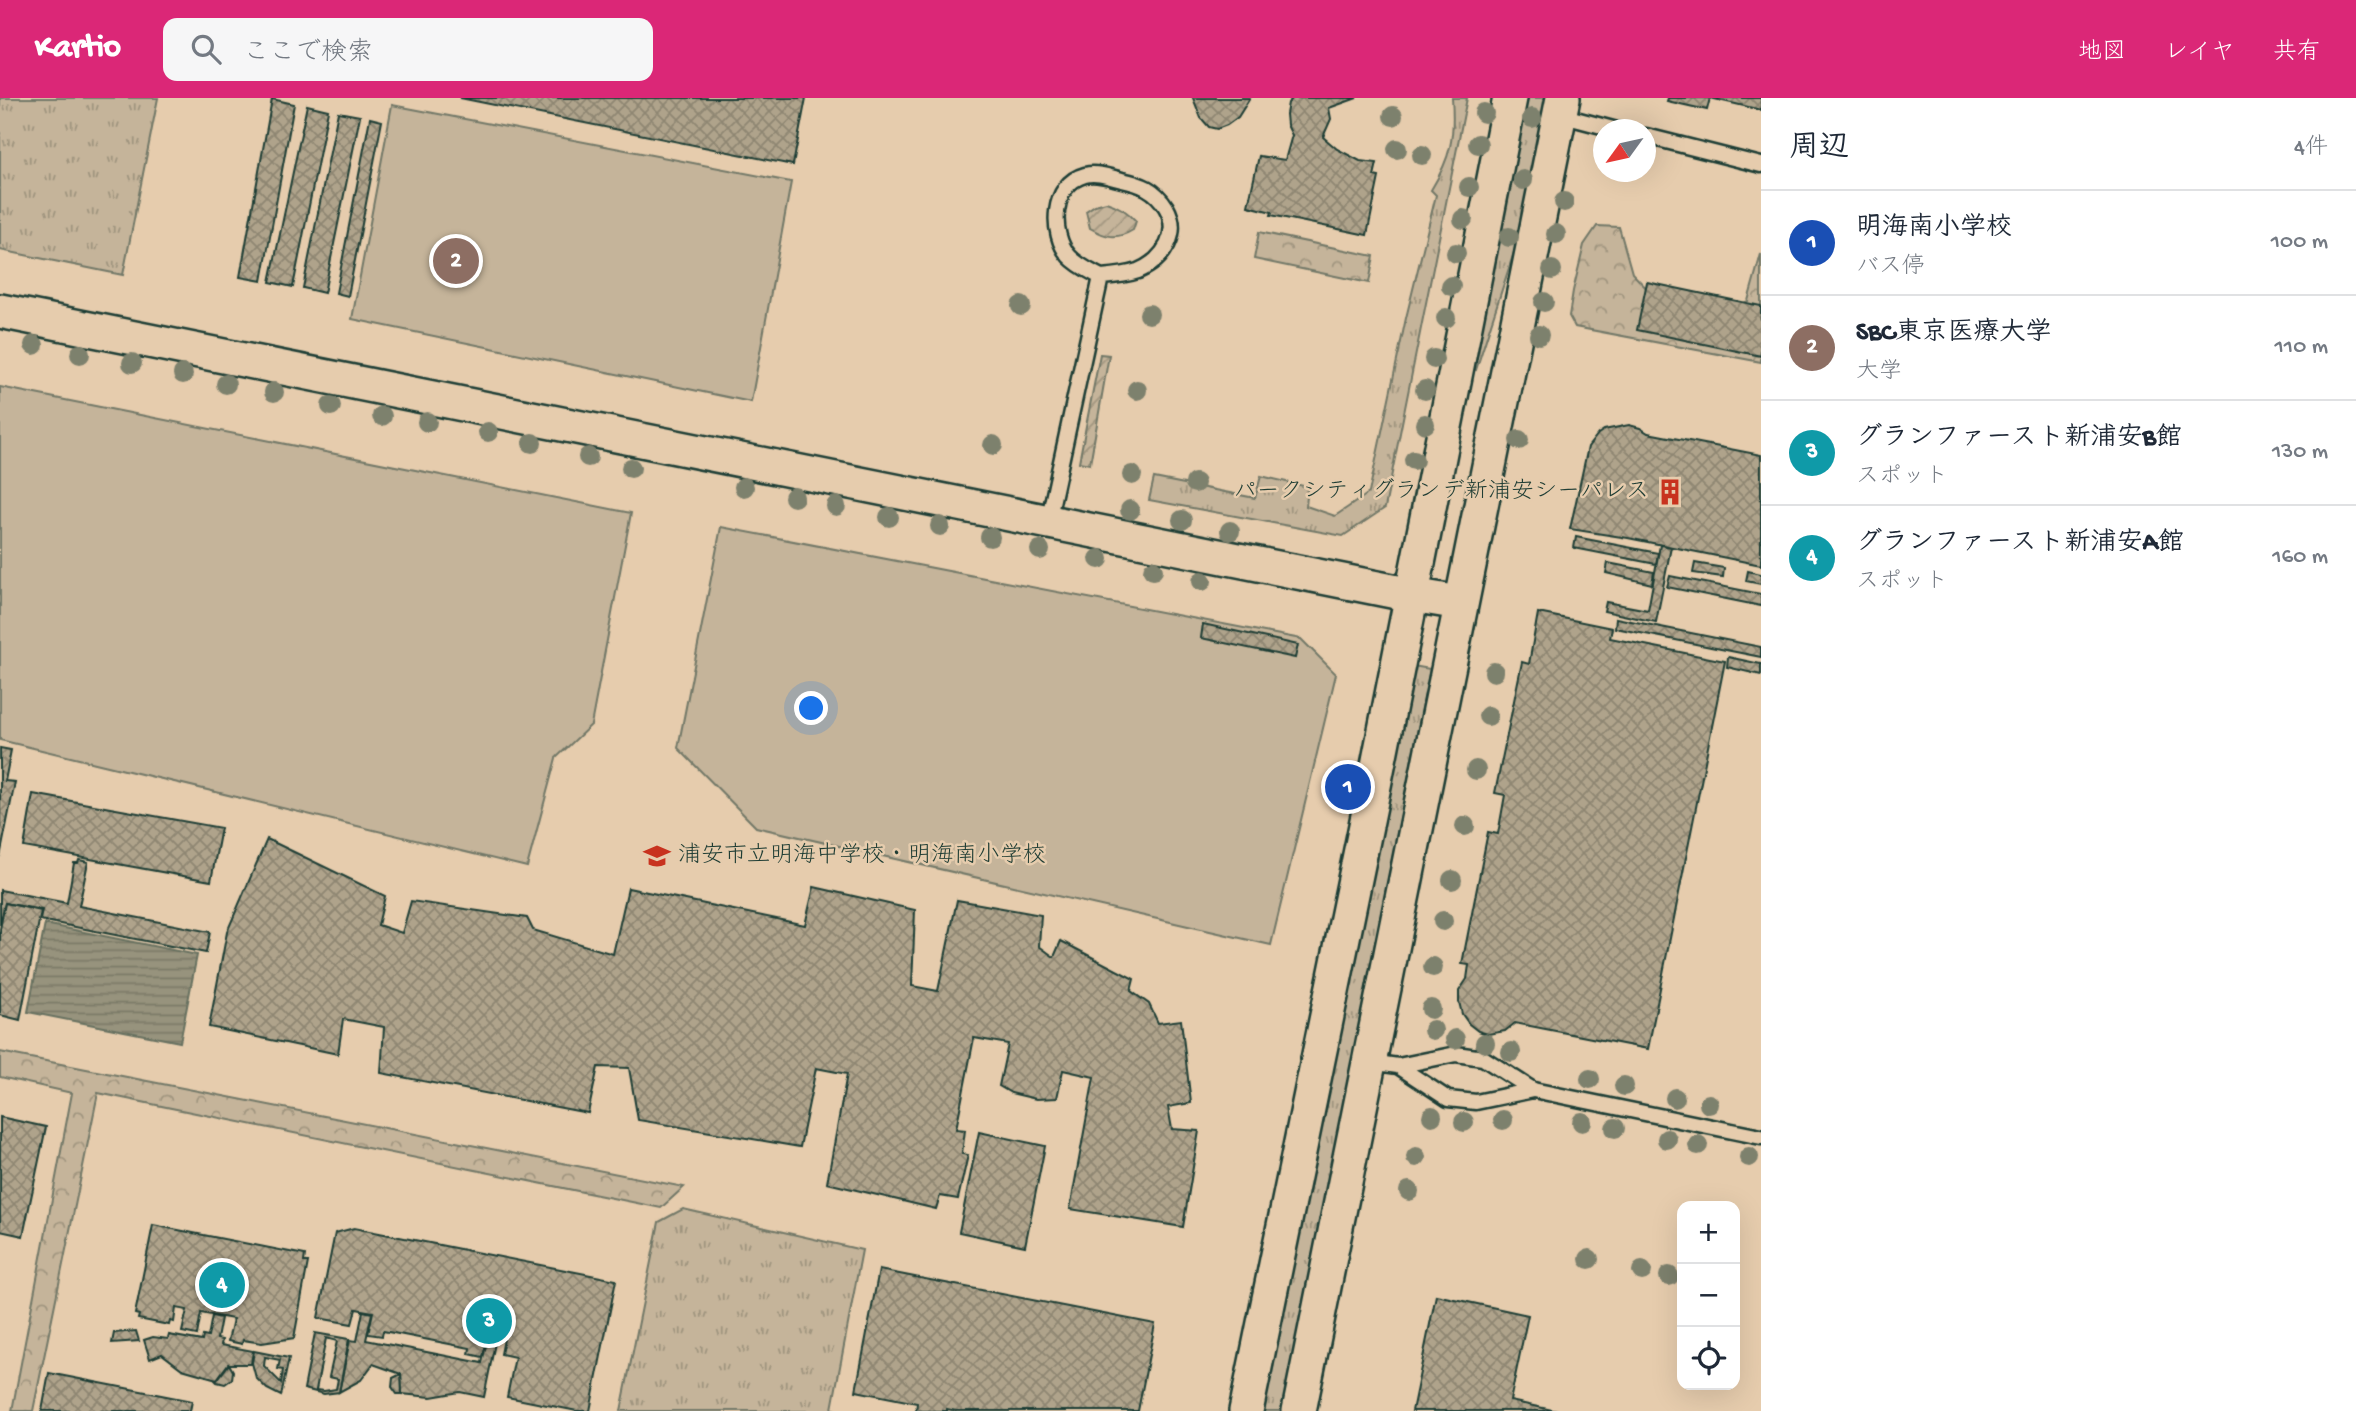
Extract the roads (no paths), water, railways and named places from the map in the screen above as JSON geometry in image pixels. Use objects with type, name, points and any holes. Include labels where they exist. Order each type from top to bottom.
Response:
[{"type":"street","points":[[1246,1411],[1510,98]]},
{"type":"street","points":[[1299,1411],[1384,1064],[1460,603],[1561,107]]},
{"type":"street","points":[[0,311],[1460,603]]},
{"type":"lane","points":[[1561,107],[1593,120]]},
{"type":"lane","points":[[1656,139],[1761,165]]},
{"type":"lane","points":[[1101,174],[1143,185],[1159,197],[1170,214],[1173,231],[1167,249],[1139,270],[1101,276],[1080,266],[1069,256],[1059,239],[1056,215],[1060,198],[1071,183],[1084,175],[1101,174]]},
{"type":"lane","points":[[1048,522],[1101,276]]},
{"type":"lane","points":[[1384,1064],[1456,1054],[1483,1058],[1533,1090],[1761,1137]]},
{"type":"lane","points":[[1384,1064],[1448,1099],[1476,1102],[1533,1090]]},
{"type":"place","name":"SBC東京医療大学","points":[[456,261]]},
{"type":"place","name":"パークシティグランデ新浦安シーパレス","points":[[1670,492]]},
{"type":"place","name":"明海南小学校","points":[[1348,787]]},
{"type":"place","name":"浦安市立明海中学校・明海南小学校","points":[[657,856]]},
{"type":"place","name":"グランファースト新浦安A館","points":[[222,1285]]},
{"type":"place","name":"グランファースト新浦安B館","points":[[489,1321]]}]
